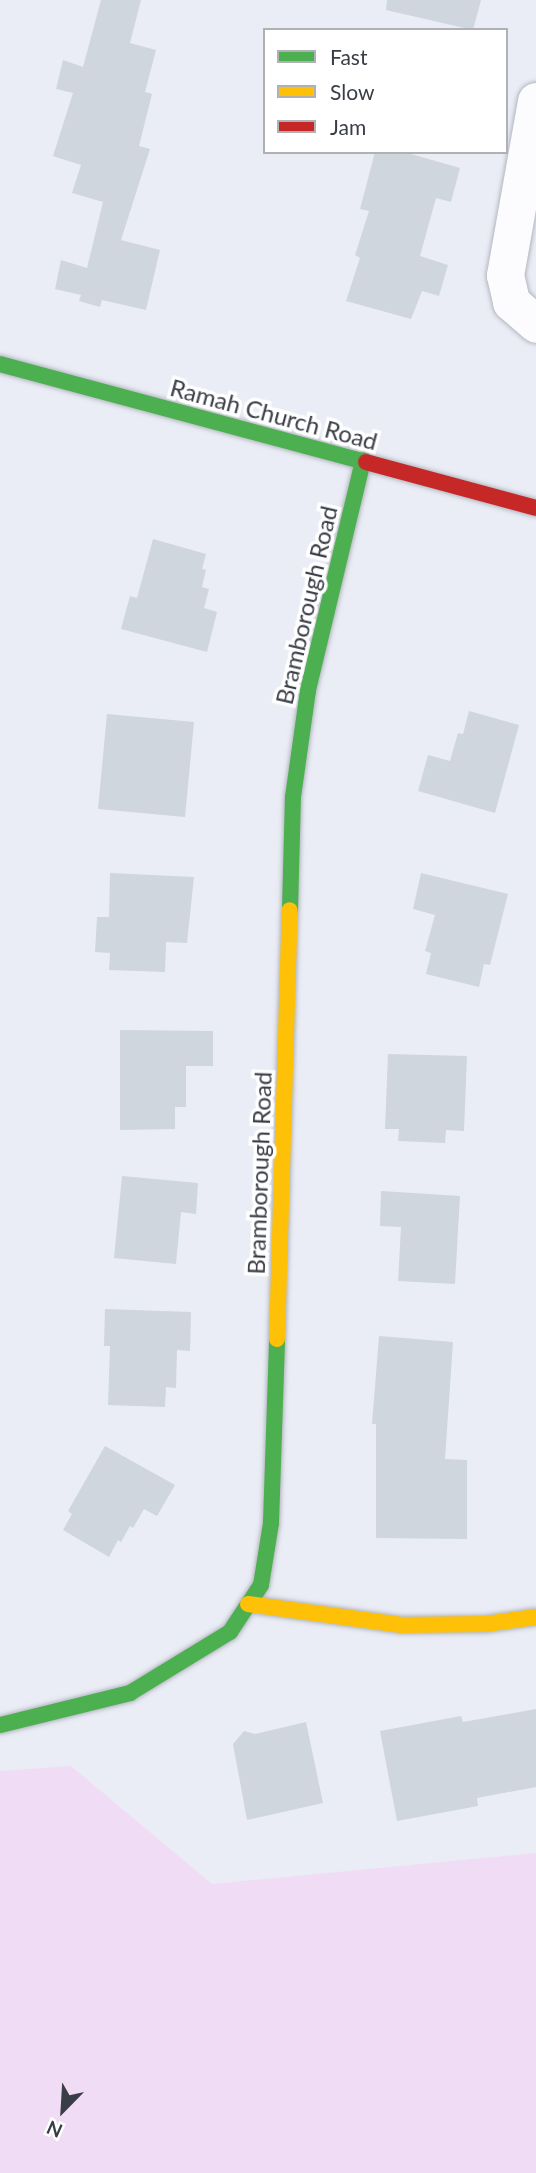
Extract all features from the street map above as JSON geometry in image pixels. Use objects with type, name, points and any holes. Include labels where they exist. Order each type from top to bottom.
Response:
[{"type":"street","points":[[536,101],[505,275],[511,302],[536,324]]},
{"type":"street","name":"Ramah Church Road","points":[[0,365],[536,508]]},
{"type":"street","name":"Bramborough Road","points":[[0,1725],[130,1693],[230,1632],[261,1586],[271,1523],[293,797],[308,690],[363,461]]},
{"type":"street","points":[[248,1604],[402,1625],[486,1624],[536,1617]]},
{"type":"shaded area","points":[[71,1766],[212,1884],[536,1853],[536,2173],[0,2173],[0,1771]]},
{"type":"building","points":[[101,0],[141,0],[130,43],[156,50],[145,92],[152,94],[139,146],[150,149],[121,240],[160,250],[146,310],[102,300],[100,307],[79,301],[81,295],[55,289],[61,260],[87,268],[103,202],[72,193],[81,165],[53,156],[73,93],[56,89],[63,60],[83,67]]},
{"type":"building","points":[[387,0],[481,0],[474,28],[386,10]]},
{"type":"building","points":[[374,154],[411,154],[460,168],[451,202],[436,198],[420,256],[448,265],[439,296],[422,291],[411,319],[346,301],[360,258],[355,255],[369,211],[360,209]]},
{"type":"building","points":[[153,539],[206,554],[202,569],[206,570],[202,587],[209,589],[204,608],[217,612],[207,652],[121,629],[130,596],[137,598]]},
{"type":"building","points":[[469,711],[519,725],[495,813],[418,791],[428,755],[450,761],[458,733],[463,734]]},
{"type":"building","points":[[107,714],[194,722],[185,817],[98,809]]},
{"type":"building","points":[[110,873],[194,877],[187,943],[166,942],[165,972],[109,970],[110,953],[95,952],[97,917],[109,917]]},
{"type":"building","points":[[421,873],[508,894],[490,965],[484,964],[479,987],[426,974],[431,953],[425,951],[435,915],[413,909]]},
{"type":"building","points":[[120,1030],[213,1031],[213,1066],[186,1066],[186,1107],[175,1107],[175,1129],[120,1130]]},
{"type":"building","points":[[388,1054],[467,1056],[464,1131],[446,1130],[445,1143],[398,1141],[399,1129],[385,1129]]},
{"type":"building","points":[[122,1176],[198,1183],[196,1214],[181,1212],[176,1264],[114,1258]]},
{"type":"building","points":[[381,1191],[460,1196],[455,1284],[398,1281],[401,1227],[380,1226]]},
{"type":"building","points":[[105,1309],[191,1312],[190,1351],[177,1350],[176,1388],[166,1387],[165,1407],[108,1405],[110,1346],[104,1346]]},
{"type":"building","points":[[379,1336],[453,1342],[445,1459],[467,1460],[467,1539],[376,1538],[376,1424],[372,1424]]},
{"type":"building","points":[[105,1446],[175,1485],[157,1516],[144,1509],[133,1528],[130,1526],[121,1542],[118,1540],[109,1557],[63,1530],[72,1514],[68,1511]]},
{"type":"building","points":[[536,1709],[536,1787],[477,1798],[478,1806],[397,1821],[380,1731],[461,1716],[463,1722]]},
{"type":"building","points":[[306,1722],[323,1803],[247,1820],[233,1744],[244,1731],[255,1734]]},
{"type":"traffic: fast","points":[[0,364],[366,462]]},
{"type":"traffic: fast","points":[[290,910],[293,797],[308,690],[363,461]]},
{"type":"traffic: fast","points":[[0,1725],[130,1693],[230,1632],[261,1585],[271,1523],[277,1339]]},
{"type":"traffic: slow","points":[[277,1339],[290,910]]},
{"type":"traffic: slow","points":[[248,1604],[402,1625],[486,1624],[536,1617]]},
{"type":"traffic: jam","points":[[366,462],[536,508]]}]
